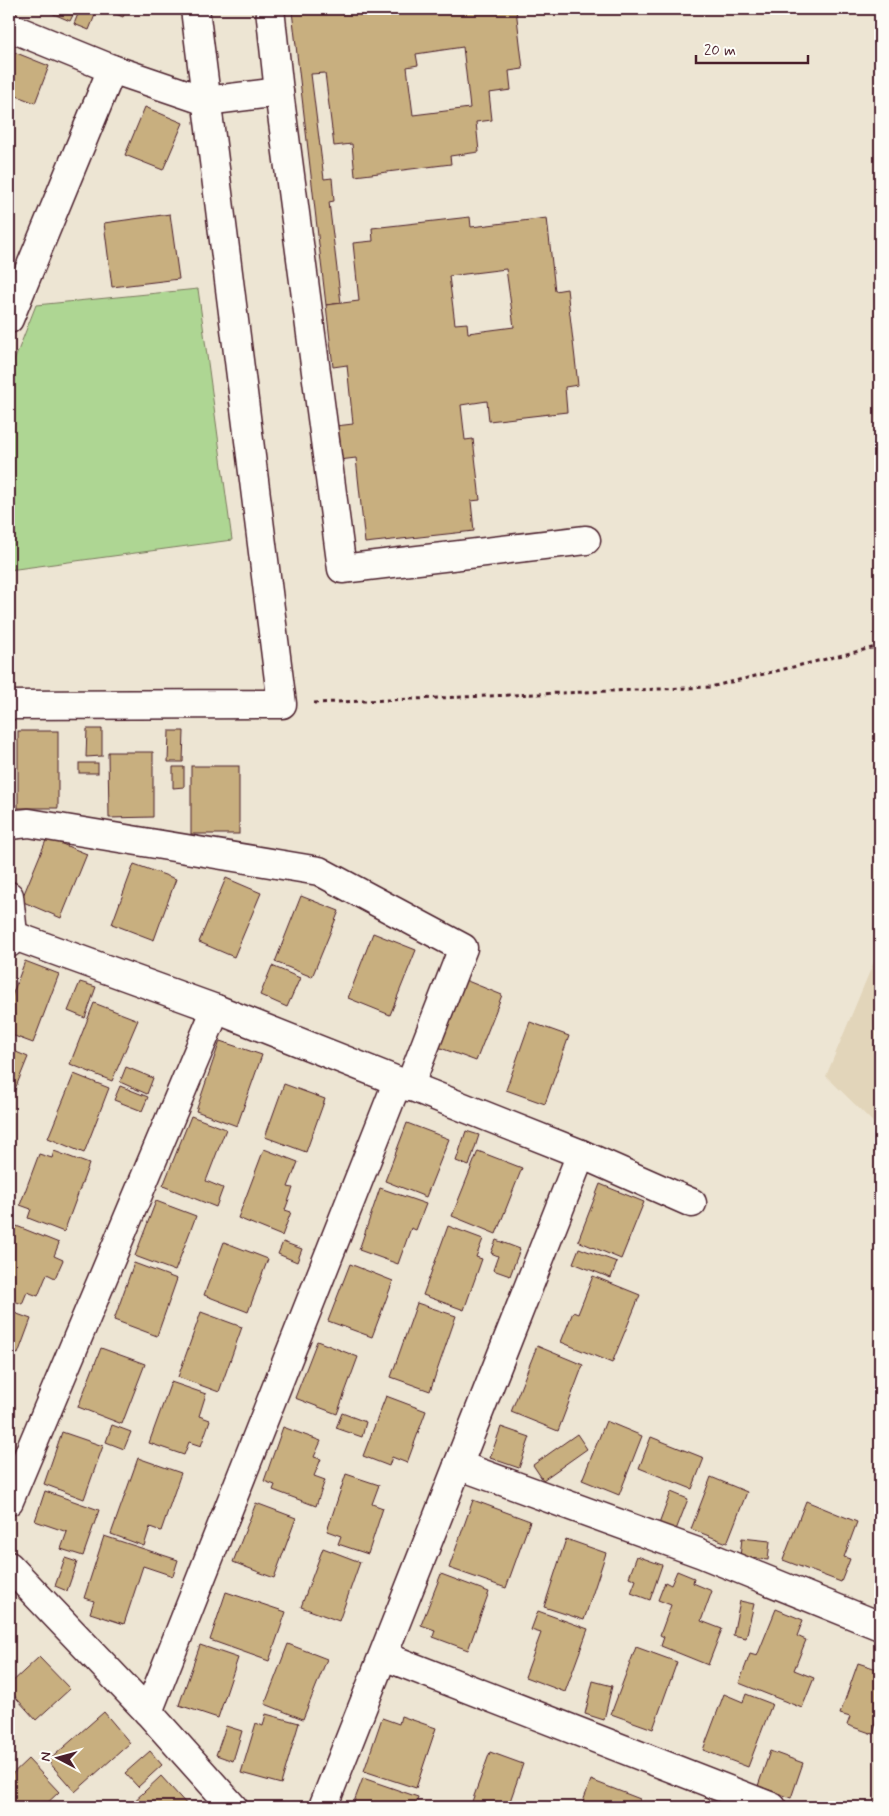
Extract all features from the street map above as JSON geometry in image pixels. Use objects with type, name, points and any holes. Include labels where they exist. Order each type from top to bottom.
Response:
[{"type":"street","points":[[9,705],[282,704],[195,9]]},
{"type":"street","points":[[270,9],[279,92],[342,569],[586,540]]},
{"type":"street","points":[[9,27],[112,68],[206,101],[279,92]]},
{"type":"street","points":[[9,319],[112,68]]},
{"type":"street","points":[[9,825],[29,823],[318,871],[463,948],[403,1085],[148,1712]]},
{"type":"street","points":[[9,896],[10,937],[216,1009],[403,1085],[581,1154],[692,1203]]},
{"type":"street","points":[[9,1500],[216,1009]]},
{"type":"street","points":[[323,1807],[581,1154]]},
{"type":"street","points":[[458,1465],[700,1553],[880,1626]]},
{"type":"street","points":[[9,1566],[148,1712],[234,1807]]},
{"type":"street","points":[[384,1656],[772,1807]]},
{"type":"path","points":[[282,704],[710,687],[880,646]]},
{"type":"shaded area","points":[[880,947],[880,1129],[826,1076]]},
{"type":"green space","points":[[198,289],[232,540],[9,570],[9,374],[36,305]]},
{"type":"building","points":[[51,9],[76,9],[70,21],[49,12]]},
{"type":"building","points":[[80,9],[97,10],[89,30],[74,24]]},
{"type":"building","points":[[104,9],[127,9],[123,17]]},
{"type":"building","points":[[305,9],[516,9],[523,69],[509,71],[511,90],[489,93],[492,120],[476,122],[479,152],[450,156],[451,164],[355,176],[352,144],[334,146],[325,73],[311,74],[324,179],[332,178],[334,201],[329,202],[341,303],[326,305],[292,11]],"holes":[[[463,47],[470,108],[413,115],[407,67],[418,65],[416,54]]]},
{"type":"building","points":[[9,50],[49,66],[35,103],[9,93]]},
{"type":"building","points":[[145,107],[183,123],[163,170],[125,155]]},
{"type":"building","points":[[170,214],[179,279],[112,287],[104,223]]},
{"type":"building","points":[[470,217],[471,227],[547,218],[555,291],[567,289],[578,385],[565,387],[567,412],[489,421],[487,401],[461,405],[465,440],[473,439],[480,500],[471,501],[474,531],[365,543],[356,458],[314,463],[310,429],[353,424],[347,365],[333,367],[326,305],[359,301],[353,243],[373,241],[372,228]],"holes":[[[506,269],[514,327],[468,333],[467,323],[455,324],[449,276]]]},
{"type":"building","points":[[87,729],[102,729],[102,756],[86,757]]},
{"type":"building","points":[[18,731],[58,731],[58,808],[18,808]]},
{"type":"building","points":[[169,731],[184,731],[183,762],[168,762]]},
{"type":"building","points":[[108,752],[153,752],[153,817],[109,818]]},
{"type":"building","points":[[79,763],[98,763],[98,773],[79,773]]},
{"type":"building","points":[[191,766],[239,766],[239,834],[191,834]]},
{"type":"building","points":[[173,767],[184,767],[184,787],[173,788]]},
{"type":"building","points":[[47,838],[87,854],[61,918],[21,901]]},
{"type":"building","points":[[134,864],[176,879],[154,940],[112,924]]},
{"type":"building","points":[[226,878],[261,893],[234,957],[199,942]]},
{"type":"building","points":[[301,896],[339,911],[312,977],[275,962]]},
{"type":"building","points":[[373,933],[416,950],[390,1015],[348,998]]},
{"type":"building","points":[[25,961],[59,974],[33,1043],[9,1034],[9,1004]]},
{"type":"building","points":[[272,966],[300,978],[287,1007],[260,995]]},
{"type":"building","points":[[465,980],[502,995],[476,1061],[438,1047]]},
{"type":"building","points":[[80,982],[96,987],[85,1018],[68,1011]]},
{"type":"building","points":[[94,1003],[138,1020],[112,1081],[70,1064]]},
{"type":"building","points":[[530,1022],[569,1036],[545,1104],[506,1090]]},
{"type":"building","points":[[220,1041],[262,1055],[237,1126],[196,1111]]},
{"type":"building","points":[[9,1049],[28,1057],[9,1104]]},
{"type":"building","points":[[126,1067],[153,1078],[147,1094],[120,1082]]},
{"type":"building","points":[[74,1074],[109,1088],[84,1153],[48,1138]]},
{"type":"building","points":[[284,1084],[325,1099],[306,1152],[265,1137]]},
{"type":"building","points":[[120,1086],[148,1097],[142,1111],[114,1100]]},
{"type":"building","points":[[191,1116],[226,1129],[206,1181],[223,1188],[216,1207],[163,1186]]},
{"type":"building","points":[[407,1123],[449,1139],[426,1197],[385,1181]]},
{"type":"building","points":[[466,1131],[479,1135],[469,1166],[456,1161]]},
{"type":"building","points":[[264,1149],[298,1162],[288,1187],[293,1188],[285,1210],[291,1212],[282,1236],[238,1218]]},
{"type":"building","points":[[54,1151],[89,1164],[64,1232],[28,1218],[31,1209],[20,1205],[39,1154],[52,1158]]},
{"type":"building","points":[[478,1151],[522,1168],[496,1234],[452,1216]]},
{"type":"building","points":[[600,1184],[644,1202],[621,1259],[578,1241]]},
{"type":"building","points":[[380,1188],[426,1204],[416,1230],[411,1228],[398,1264],[359,1250]]},
{"type":"building","points":[[156,1201],[196,1216],[175,1271],[135,1256]]},
{"type":"building","points":[[9,1223],[59,1243],[54,1256],[63,1260],[55,1278],[47,1274],[38,1296],[27,1292],[22,1304],[9,1299]]},
{"type":"building","points":[[448,1226],[483,1239],[476,1257],[482,1259],[464,1310],[423,1295]]},
{"type":"building","points":[[496,1240],[520,1249],[510,1276],[493,1270],[498,1256],[491,1253]]},
{"type":"building","points":[[224,1242],[268,1259],[248,1312],[204,1295]]},
{"type":"building","points":[[283,1242],[302,1249],[297,1262],[278,1254]]},
{"type":"building","points":[[579,1248],[617,1262],[611,1278],[573,1263]]},
{"type":"building","points":[[134,1263],[177,1279],[157,1336],[114,1320]]},
{"type":"building","points":[[350,1264],[393,1281],[372,1337],[328,1321]]},
{"type":"building","points":[[593,1276],[640,1295],[612,1363],[561,1342],[573,1312],[578,1314]]},
{"type":"building","points":[[417,1303],[456,1316],[430,1391],[391,1377]]},
{"type":"building","points":[[9,1311],[31,1319],[18,1354],[12,1352],[9,1361]]},
{"type":"building","points":[[201,1312],[242,1327],[219,1392],[178,1377]]},
{"type":"building","points":[[317,1341],[358,1357],[337,1414],[295,1398]]},
{"type":"building","points":[[537,1346],[583,1365],[558,1431],[511,1412]]},
{"type":"building","points":[[101,1348],[145,1364],[122,1424],[78,1407]]},
{"type":"building","points":[[171,1382],[206,1394],[199,1416],[210,1420],[201,1446],[189,1442],[184,1455],[149,1443]]},
{"type":"building","points":[[386,1396],[426,1411],[407,1463],[392,1457],[389,1466],[363,1456]]},
{"type":"building","points":[[342,1413],[366,1422],[362,1437],[336,1428]]},
{"type":"building","points":[[606,1421],[642,1436],[619,1495],[582,1480]]},
{"type":"building","points":[[112,1425],[131,1432],[124,1449],[106,1442]]},
{"type":"building","points":[[283,1427],[321,1441],[314,1457],[321,1459],[314,1476],[325,1480],[316,1506],[273,1490],[275,1485],[264,1481]]},
{"type":"building","points":[[501,1427],[530,1437],[519,1468],[490,1458]]},
{"type":"building","points":[[62,1432],[103,1446],[84,1499],[44,1484]]},
{"type":"building","points":[[577,1434],[587,1449],[543,1480],[533,1465]]},
{"type":"building","points":[[651,1437],[704,1458],[692,1489],[639,1468]]},
{"type":"building","points":[[138,1458],[181,1473],[161,1531],[150,1527],[144,1546],[111,1534]]},
{"type":"building","points":[[346,1474],[379,1485],[372,1504],[383,1508],[368,1554],[338,1544],[341,1536],[327,1531]]},
{"type":"building","points":[[711,1477],[747,1492],[727,1543],[691,1529]]},
{"type":"building","points":[[45,1491],[99,1510],[83,1556],[61,1549],[67,1532],[35,1521]]},
{"type":"building","points":[[671,1492],[688,1499],[676,1530],[659,1524]]},
{"type":"building","points":[[473,1500],[530,1521],[506,1588],[449,1568]]},
{"type":"building","points":[[806,1501],[857,1522],[844,1557],[850,1559],[841,1582],[783,1560]]},
{"type":"building","points":[[256,1503],[296,1518],[274,1578],[233,1562]]},
{"type":"building","points":[[104,1536],[178,1560],[173,1576],[143,1566],[124,1624],[90,1613],[94,1601],[84,1598]]},
{"type":"building","points":[[742,1538],[770,1541],[768,1560],[740,1557]]},
{"type":"building","points":[[566,1539],[606,1553],[584,1620],[544,1607]]},
{"type":"building","points":[[323,1548],[360,1562],[339,1621],[301,1607]]},
{"type":"building","points":[[637,1556],[662,1565],[650,1600],[631,1593],[636,1580],[629,1577]]},
{"type":"building","points":[[65,1558],[77,1562],[67,1591],[55,1586]]},
{"type":"building","points":[[677,1571],[694,1578],[693,1583],[712,1591],[701,1621],[722,1629],[708,1665],[661,1646],[664,1637],[660,1635],[671,1605],[658,1600],[665,1582],[671,1585]]},
{"type":"building","points":[[441,1574],[489,1592],[468,1650],[433,1637],[435,1630],[421,1625]]},
{"type":"building","points":[[226,1592],[286,1612],[269,1661],[210,1640]]},
{"type":"building","points":[[740,1601],[754,1604],[746,1638],[733,1635]]},
{"type":"building","points":[[776,1609],[803,1620],[797,1636],[806,1640],[794,1670],[814,1678],[802,1708],[739,1683],[750,1654],[757,1656]]},
{"type":"building","points":[[538,1611],[588,1629],[565,1692],[525,1677],[541,1633],[531,1630]]},
{"type":"building","points":[[288,1644],[327,1659],[303,1719],[265,1704]]},
{"type":"building","points":[[200,1645],[238,1658],[218,1718],[179,1705]]},
{"type":"building","points":[[636,1647],[677,1662],[653,1729],[611,1714]]},
{"type":"building","points":[[39,1657],[70,1689],[36,1720],[9,1690],[9,1685]]},
{"type":"building","points":[[858,1663],[880,1670],[880,1712],[873,1734],[847,1725],[850,1717],[840,1714]]},
{"type":"building","points":[[593,1681],[612,1686],[604,1720],[585,1714]]},
{"type":"building","points":[[724,1694],[743,1702],[746,1694],[772,1704],[748,1767],[703,1750]]},
{"type":"building","points":[[104,1712],[130,1743],[75,1792],[48,1761]]},
{"type":"building","points":[[266,1714],[299,1723],[281,1784],[241,1773],[256,1723],[263,1726]]},
{"type":"building","points":[[401,1716],[436,1728],[416,1788],[364,1771],[382,1718],[399,1724]]},
{"type":"building","points":[[226,1726],[242,1731],[233,1761],[216,1755]]},
{"type":"building","points":[[9,1728],[14,1733],[9,1738]]},
{"type":"building","points":[[150,1751],[162,1765],[138,1787],[125,1773]]},
{"type":"building","points":[[770,1751],[803,1763],[791,1798],[758,1786]]},
{"type":"building","points":[[490,1752],[523,1764],[508,1807],[470,1807]]},
{"type":"building","points":[[28,1759],[59,1792],[43,1807],[9,1807],[9,1777]]},
{"type":"building","points":[[161,1776],[189,1807],[128,1807]]},
{"type":"building","points":[[363,1778],[418,1797],[415,1807],[352,1807]]},
{"type":"building","points":[[591,1780],[640,1799],[637,1807],[581,1807]]}]
